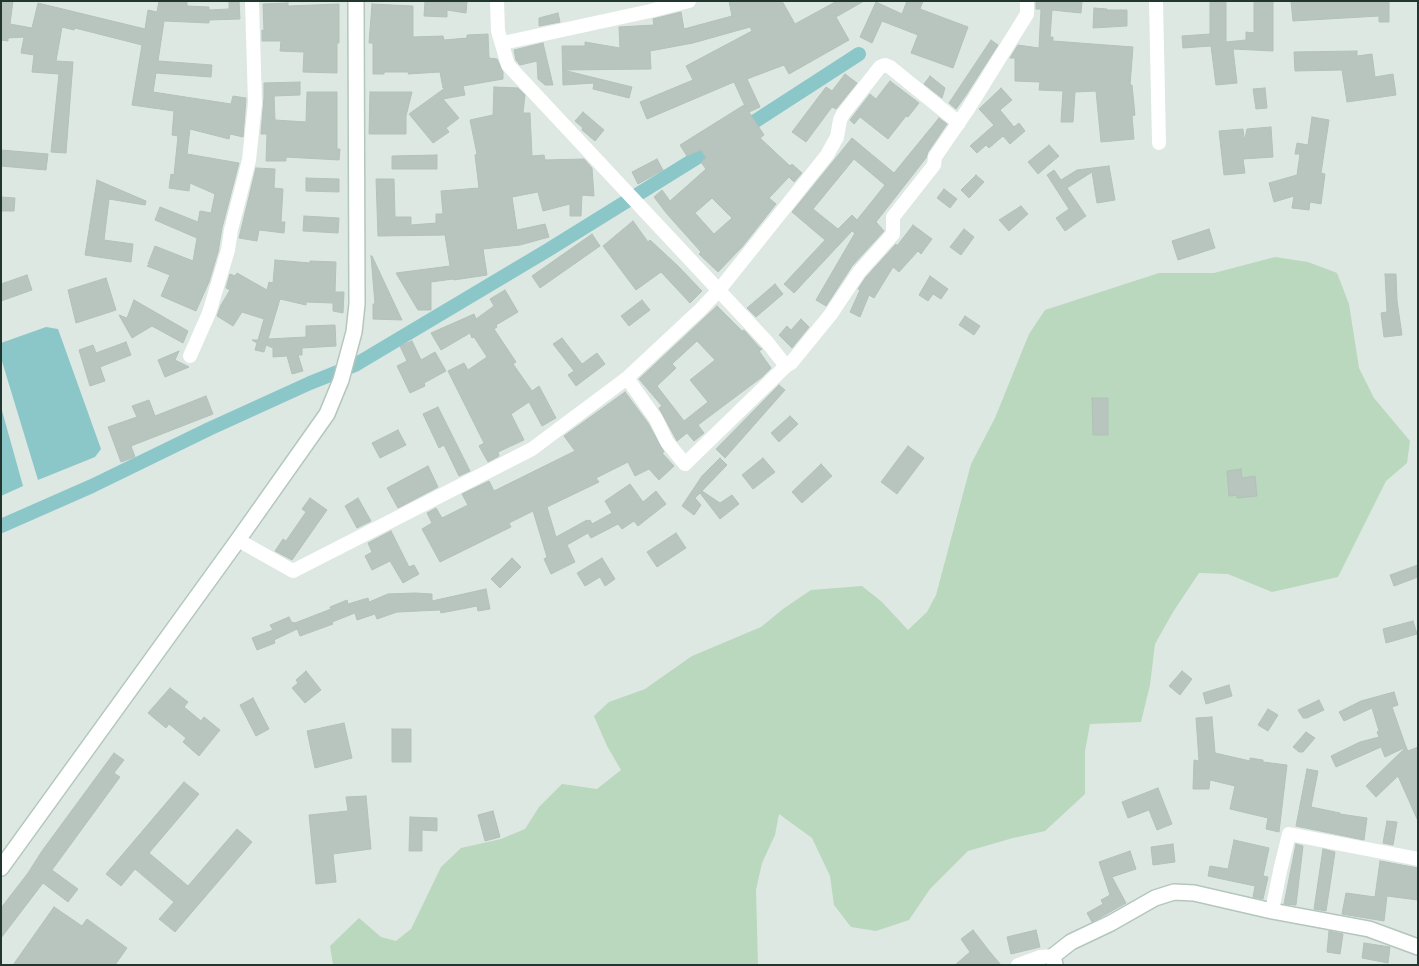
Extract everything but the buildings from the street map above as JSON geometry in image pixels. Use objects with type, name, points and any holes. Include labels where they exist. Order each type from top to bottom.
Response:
[{"type":"main road","points":[[1,868],[327,414],[341,380],[354,332],[357,304],[356,1]]},
{"type":"main road","points":[[1054,960],[1071,942],[1111,923],[1154,898],[1174,892],[1194,893],[1272,911],[1369,929],[1418,947]]},
{"type":"street","points":[[190,356],[209,313],[228,250],[231,230],[249,160],[255,104],[252,1]]},
{"type":"street","points":[[497,1],[498,31],[508,64],[767,342],[786,366]]},
{"type":"street","points":[[503,43],[689,1]]},
{"type":"street","points":[[627,378],[656,419],[668,442],[684,464],[791,363],[831,314],[859,272],[893,234],[893,217],[934,165],[935,157],[959,123],[1027,14],[1027,1]]},
{"type":"street","points":[[1156,1],[1160,143]]},
{"type":"street","points":[[238,540],[293,571],[532,449],[627,378],[719,290],[827,155],[837,137],[843,114],[880,67],[885,65],[890,67],[959,123]]},
{"type":"street","points":[[1272,911],[1289,834],[1418,859]]},
{"type":"street","points":[[1018,965],[1040,956],[1054,960]]},
{"type":"green space","points":[[1275,257],[1308,262],[1337,273],[1349,304],[1359,368],[1374,398],[1410,441],[1407,463],[1386,481],[1338,577],[1272,592],[1228,574],[1199,573],[1173,612],[1155,644],[1150,685],[1141,722],[1090,724],[1085,751],[1085,794],[1045,831],[968,851],[930,889],[909,920],[876,931],[851,927],[834,905],[830,876],[812,838],[779,814],[775,835],[762,863],[756,890],[758,965],[333,965],[330,946],[359,918],[381,937],[396,941],[411,929],[441,867],[461,848],[501,839],[525,829],[539,807],[562,784],[597,789],[621,770],[607,746],[594,716],[609,702],[645,689],[692,656],[761,627],[811,590],[862,586],[882,602],[908,630],[927,612],[936,595],[971,464],[995,418],[1029,334],[1045,310],[1159,273],[1214,273]]},
{"type":"water","points":[[46,327],[58,329],[101,449],[95,457],[38,480],[1,358],[1,343]]},
{"type":"water","points":[[1,407],[23,486],[1,496]]},
{"type":"waterway","points":[[740,131],[859,54]]},
{"type":"waterway","points":[[1,526],[92,486],[209,429],[310,383],[355,365],[548,250],[719,144]]}]
